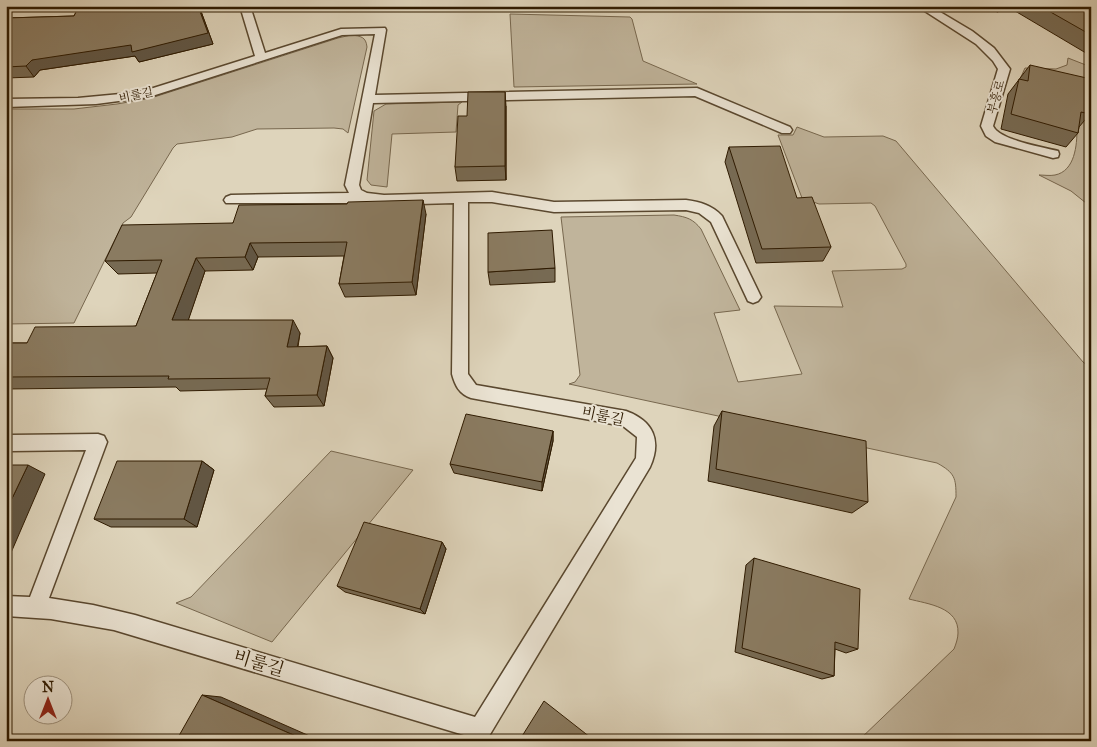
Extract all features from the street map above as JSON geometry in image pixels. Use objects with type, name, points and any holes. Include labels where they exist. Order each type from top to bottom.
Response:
[{"type":"lane","points":[[245,6],[261,58]]},
{"type":"lane","name":"부흥로","points":[[922,6],[983,45],[1000,60],[1004,69],[987,126],[990,133],[999,139],[1053,154]]},
{"type":"lane","name":"비룰길","points":[[6,103],[79,103],[117,100],[149,93],[341,32],[380,30],[352,185],[356,193],[366,198]]},
{"type":"lane","points":[[368,99],[697,92],[786,130]]},
{"type":"lane","points":[[231,200],[366,198],[384,200],[492,197],[554,207],[686,205],[699,207],[711,212],[717,220],[754,296]]},
{"type":"lane","name":"비룰길","points":[[6,606],[36,606],[86,613],[132,623],[477,735],[644,461],[648,448],[646,435],[638,424],[626,419],[471,390],[463,383],[460,374],[460,198]]},
{"type":"lane","points":[[11,442],[98,442],[36,606]]},
{"type":"shaded area","points":[[510,14],[630,17],[643,61],[697,84],[514,87]]},
{"type":"shaded area","points":[[351,35],[362,38],[367,47],[348,133],[343,129],[334,128],[257,129],[232,137],[177,144],[131,217],[123,223],[74,323],[6,324],[6,109],[74,109],[151,98]]},
{"type":"shaded area","points":[[1068,58],[1091,67],[1091,207],[1071,191],[1039,175],[1055,175],[1062,173],[1067,168],[1074,157],[1077,129],[1020,79],[1025,68],[1056,69],[1067,65]]},
{"type":"shaded area","points":[[462,102],[458,105],[456,132],[392,134],[387,187],[371,185],[367,180],[374,111],[386,104]]},
{"type":"shaded area","points":[[797,127],[824,137],[883,136],[896,141],[1083,362],[1091,368],[1091,741],[858,741],[954,649],[956,643],[957,624],[948,612],[933,605],[909,599],[956,497],[955,481],[948,470],[937,463],[569,384],[575,382],[580,375],[561,217],[674,215],[695,223],[701,229],[740,310],[714,313],[738,382],[802,374],[774,306],[843,307],[832,271],[902,269],[906,267],[875,206],[871,203],[819,204],[802,198],[778,135],[793,135]]},
{"type":"shaded area","points":[[331,451],[413,470],[272,642],[176,603],[191,597]]},
{"type":"building","points":[[79,6],[198,6],[208,33],[132,52],[131,45],[32,60],[26,66],[6,67],[6,18],[74,16]]},
{"type":"building","points":[[1040,6],[1091,7],[1091,35]]},
{"type":"building","points":[[1030,65],[1091,79],[1090,114],[1081,112],[1078,133],[1011,114],[1019,79],[1028,81]]},
{"type":"building","points":[[468,92],[505,92],[505,166],[455,167],[458,116],[467,116]]},
{"type":"building","points":[[780,146],[797,198],[812,197],[831,247],[762,249],[729,147]]},
{"type":"building","points":[[423,200],[412,282],[339,284],[347,242],[250,243],[245,257],[196,258],[172,320],[293,320],[287,347],[327,346],[317,395],[265,396],[270,378],[168,379],[169,376],[6,377],[6,343],[27,343],[35,327],[136,326],[162,260],[105,261],[122,225],[233,223],[239,205],[347,204],[348,202]]},
{"type":"building","points":[[552,230],[555,268],[488,272],[488,233]]},
{"type":"building","points":[[722,411],[866,441],[868,502],[716,469]]},
{"type":"building","points":[[466,414],[553,431],[542,482],[450,464]]},
{"type":"building","points":[[117,461],[202,461],[184,519],[94,519]]},
{"type":"building","points":[[6,465],[28,465],[6,511]]},
{"type":"building","points":[[364,522],[442,542],[420,609],[337,586]]},
{"type":"building","points":[[754,558],[860,589],[858,649],[835,642],[834,676],[742,648]]},
{"type":"building","points":[[202,695],[307,741],[176,741]]},
{"type":"building","points":[[544,701],[595,741],[519,741]]}]
